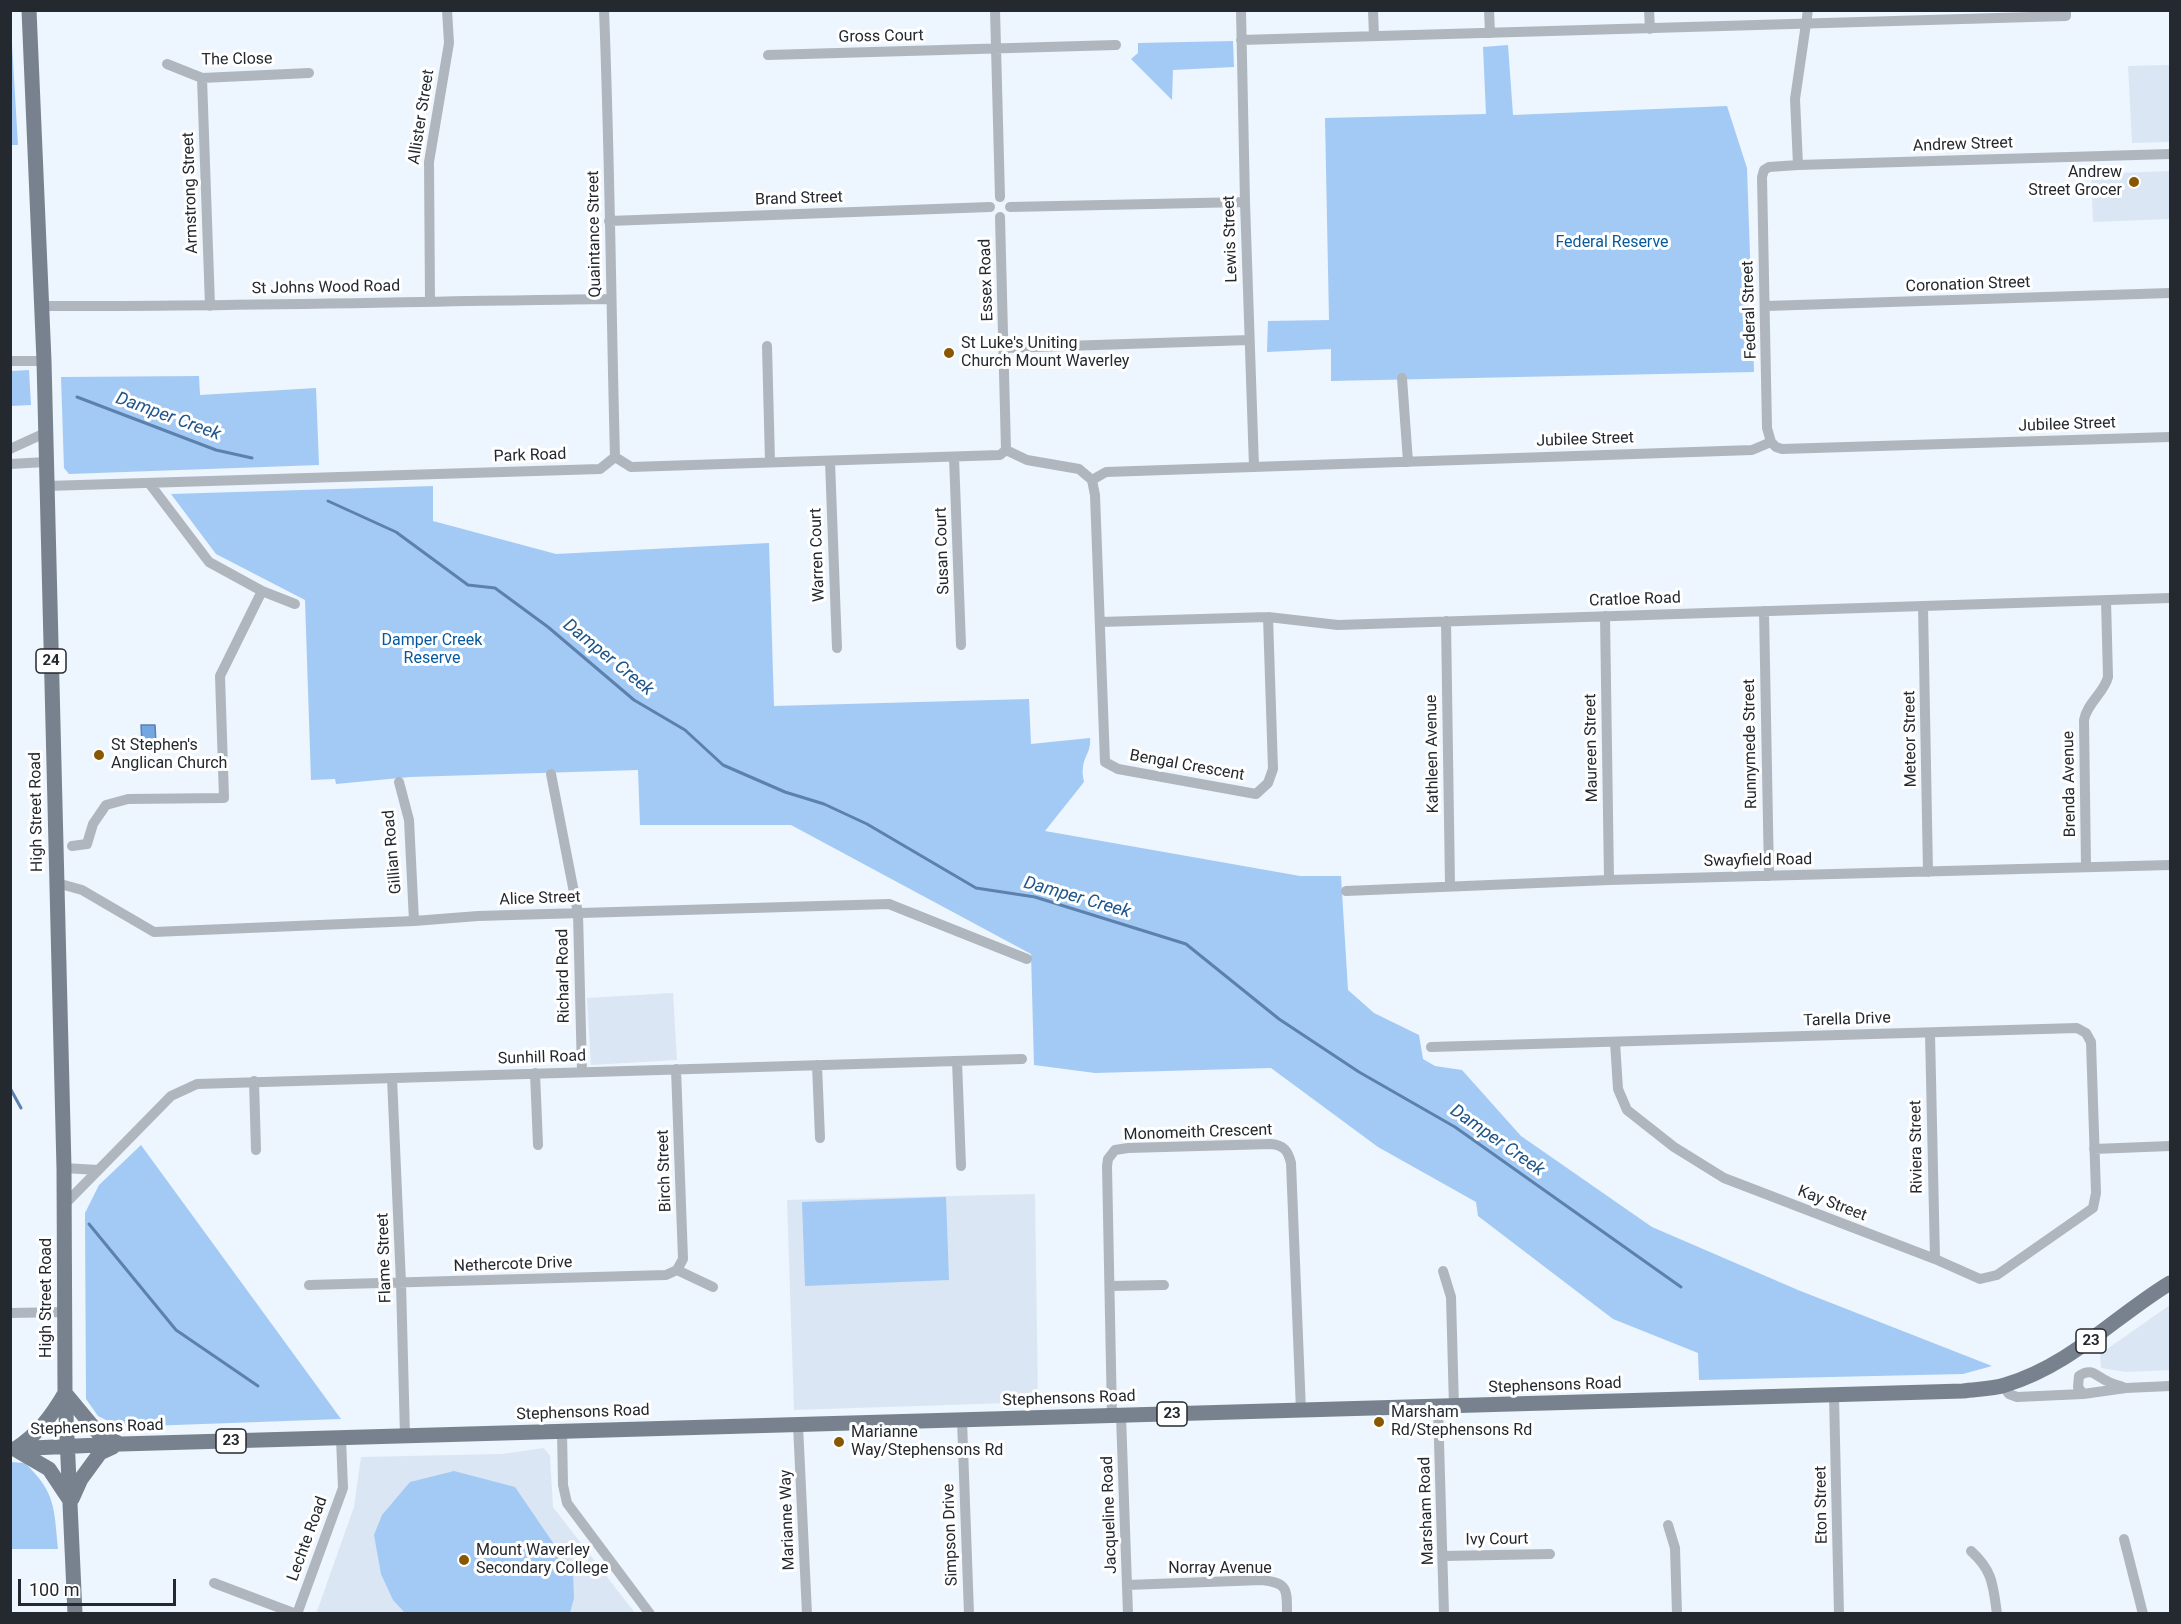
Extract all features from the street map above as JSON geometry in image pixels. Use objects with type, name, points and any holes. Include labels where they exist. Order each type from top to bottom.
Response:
[{"type":"main road","name":"High Street Road","points":[[29,10],[44,361],[65,1204],[65,1393],[75,1614]]},
{"type":"main road","name":"Stephensons Road","points":[[13,1449],[1963,1391],[2003,1386],[2052,1366],[2099,1336],[2170,1283]]},
{"type":"main road","points":[[70,1502],[49,1469],[13,1449],[33,1437],[43,1427],[65,1393],[99,1434],[121,1444]]},
{"type":"main road","points":[[70,1502],[81,1479],[100,1453],[121,1444]]},
{"type":"street","name":"Allister Street","points":[[430,300],[429,162],[449,43],[447,10]]},
{"type":"street","name":"Quaintance Street","points":[[604,10],[609,135],[615,458]]},
{"type":"street","points":[[994,10],[1000,197]]},
{"type":"street","name":"Lewis Street","points":[[1241,10],[1254,467]]},
{"type":"street","points":[[1373,10],[1374,36]]},
{"type":"street","points":[[1490,10],[1490,33]]},
{"type":"street","points":[[1648,10],[1650,29]]},
{"type":"street","points":[[1798,165],[1796,99],[1808,10]]},
{"type":"street","points":[[1241,40],[1806,24],[1939,15],[2066,16],[2066,10]]},
{"type":"street","name":"Gross Court","points":[[768,55],[1116,45]]},
{"type":"street","name":"The Close","points":[[166,64],[202,78],[309,73]]},
{"type":"street","name":"Armstrong Street","points":[[202,78],[210,306]]},
{"type":"street","name":"Andrew Street","points":[[1762,177],[1764,170],[1769,167],[1798,165],[2170,154]]},
{"type":"street","name":"Federal Street","points":[[1762,177],[1767,428],[1771,442]]},
{"type":"street","points":[[1000,197],[1007,200],[1010,207],[1007,214],[1000,217],[993,214],[990,207],[994,199],[1000,197]]},
{"type":"street","points":[[1010,207],[1245,202]]},
{"type":"street","name":"Brand Street","points":[[609,221],[990,207]]},
{"type":"street","name":"Essex Road","points":[[1000,217],[1006,450]]},
{"type":"street","name":"Coronation Street","points":[[1766,306],[2170,294]]},
{"type":"street","name":"St Johns Wood Road","points":[[41,306],[210,306],[430,300],[611,299]]},
{"type":"street","points":[[1004,348],[1249,340]]},
{"type":"street","points":[[767,346],[770,462]]},
{"type":"street","points":[[10,362],[44,361]]},
{"type":"street","points":[[1402,378],[1407,462]]},
{"type":"street","points":[[10,449],[45,433]]},
{"type":"street","name":"Jubilee Street","points":[[1092,480],[1106,472],[1752,450],[1771,442],[1782,449],[2170,437]]},
{"type":"street","points":[[615,458],[631,467],[1000,455],[1006,450],[1027,460],[1079,469],[1092,480]]},
{"type":"street","name":"Susan Court","points":[[954,457],[961,645]]},
{"type":"street","name":"Park Road","points":[[47,486],[600,469],[615,458]]},
{"type":"street","name":"Warren Court","points":[[830,461],[837,648]]},
{"type":"street","points":[[10,464],[46,462]]},
{"type":"street","name":"Bengal Crescent","points":[[1092,480],[1095,495],[1105,762],[1118,769],[1256,794],[1268,783],[1273,769],[1268,617]]},
{"type":"street","points":[[149,483],[209,562],[262,591],[295,604]]},
{"type":"street","points":[[72,846],[87,844],[93,824],[106,805],[128,799],[224,798],[219,676],[262,591]]},
{"type":"street","name":"Cratloe Road","points":[[1100,622],[1268,617],[1338,625],[2170,598]]},
{"type":"street","name":"Brenda Avenue","points":[[2086,867],[2084,720],[2108,677],[2106,600]]},
{"type":"street","name":"Meteor Street","points":[[1923,606],[1928,872]]},
{"type":"street","name":"Runnymede Street","points":[[1764,611],[1770,876]]},
{"type":"street","name":"Maureen Street","points":[[1605,616],[1609,880]]},
{"type":"street","name":"Kathleen Avenue","points":[[1446,621],[1450,886]]},
{"type":"street","name":"Richard Road","points":[[551,774],[578,913],[582,1072]]},
{"type":"street","name":"Gillian Road","points":[[399,782],[409,820],[414,921]]},
{"type":"street","name":"Swayfield Road","points":[[1346,891],[1609,880],[2170,865]]},
{"type":"street","name":"Alice Street","points":[[57,883],[81,890],[154,932],[414,921],[478,916],[889,904],[1027,959]]},
{"type":"street","name":"Tarella Drive","points":[[1431,1047],[2077,1028],[2086,1033],[2091,1042],[2096,1193],[2092,1208]]},
{"type":"street","name":"Riviera Street","points":[[1929,1033],[1935,1259]]},
{"type":"street","name":"Kay Street","points":[[1615,1042],[1618,1089],[1627,1110],[1674,1147],[1724,1178],[1935,1259],[1980,1279],[1997,1275],[2092,1208]]},
{"type":"street","name":"Sunhill Road","points":[[65,1204],[171,1096],[196,1084],[1022,1059]]},
{"type":"street","points":[[957,1061],[961,1166]]},
{"type":"street","points":[[817,1065],[820,1138]]},
{"type":"street","name":"Birch Street","points":[[676,1069],[683,1259],[677,1270]]},
{"type":"street","points":[[535,1073],[538,1145]]},
{"type":"street","name":"Flame Street","points":[[392,1078],[405,1436]]},
{"type":"street","points":[[254,1081],[256,1150]]},
{"type":"street","name":"Monomeith Crescent","points":[[1117,1416],[1107,1166],[1108,1159],[1115,1150],[1128,1148],[1279,1145],[1289,1155],[1301,1411]]},
{"type":"street","points":[[2094,1149],[2170,1146]]},
{"type":"street","points":[[64,1168],[98,1170]]},
{"type":"street","points":[[677,1270],[713,1287]]},
{"type":"street","name":"Nethercote Drive","points":[[309,1285],[666,1275],[677,1270]]},
{"type":"street","points":[[1443,1271],[1451,1297],[1454,1407]]},
{"type":"street","points":[[1110,1286],[1164,1285]]},
{"type":"street","points":[[10,1312],[66,1312]]},
{"type":"street","points":[[2083,1394],[2078,1387],[2079,1376],[2090,1371],[2109,1382],[2126,1388]]},
{"type":"street","points":[[2003,1386],[2009,1394],[2017,1397],[2170,1386]]},
{"type":"street","name":"Eton Street","points":[[1834,1396],[1839,1614]]},
{"type":"street","name":"Marsham Road","points":[[1438,1407],[1444,1614]]},
{"type":"street","name":"Jacqueline Road","points":[[1117,1416],[1128,1614]]},
{"type":"street","name":"Simpson Drive","points":[[962,1420],[969,1614]]},
{"type":"street","name":"Marianne Way","points":[[798,1425],[807,1614]]},
{"type":"street","points":[[562,1431],[563,1485],[567,1503],[650,1614]]},
{"type":"street","name":"Lechte Road","points":[[297,1614],[343,1488],[341,1438]]},
{"type":"street","points":[[1668,1525],[1675,1548],[1677,1614]]},
{"type":"street","points":[[2124,1539],[2143,1614]]},
{"type":"street","points":[[1971,1551],[1983,1562],[1993,1583],[1997,1614]]},
{"type":"street","name":"Ivy Court","points":[[1443,1556],[1550,1554]]},
{"type":"street","name":"Norray Avenue","points":[[1127,1585],[1262,1580],[1275,1582],[1282,1585],[1285,1590],[1287,1614]]},
{"type":"street","points":[[214,1583],[297,1614]]},
{"type":"shaded area","points":[[2170,65],[2170,142],[2132,143],[2128,66]]},
{"type":"shaded area","points":[[2170,171],[2170,219],[2093,222],[2091,174]]},
{"type":"shaded area","points":[[141,725],[155,725],[156,744],[142,745]]},
{"type":"shaded area","points":[[673,993],[677,1060],[591,1065],[587,998]]},
{"type":"shaded area","points":[[1035,1194],[1038,1402],[794,1410],[787,1200]]},
{"type":"shaded area","points":[[2170,1305],[2170,1370],[2126,1372],[2101,1368],[2100,1354]]},
{"type":"shaded area","name":"Mount Waverley Secondary College","points":[[544,1448],[550,1456],[553,1507],[635,1613],[316,1614],[354,1507],[361,1457],[502,1454]]},
{"type":"green space","points":[[10,11],[18,145],[10,145]]},
{"type":"green space","points":[[1233,41],[1234,67],[1173,70],[1172,100],[1131,59],[1138,53],[1138,43]]},
{"type":"green space","name":"Federal Reserve","points":[[1508,45],[1513,115],[1727,106],[1747,168],[1754,372],[1331,381],[1331,349],[1267,352],[1268,321],[1329,320],[1325,118],[1486,114],[1483,47]]},
{"type":"green space","points":[[29,370],[31,405],[11,406],[11,371]]},
{"type":"green space","points":[[199,376],[200,395],[316,388],[319,465],[69,474],[64,468],[61,377]]},
{"type":"green space","name":"Damper Creek Reserve","points":[[433,486],[433,521],[556,554],[769,543],[774,706],[1029,699],[1031,744],[1090,738],[1090,747],[1083,769],[1084,782],[1045,831],[1300,876],[1341,876],[1348,990],[1374,1013],[1419,1035],[1423,1059],[1435,1066],[1462,1070],[1521,1136],[1652,1227],[1798,1290],[1992,1366],[1963,1374],[1699,1380],[1698,1353],[1613,1319],[1478,1216],[1476,1202],[1378,1147],[1271,1068],[1095,1073],[1034,1065],[1031,954],[791,825],[640,825],[638,770],[410,777],[336,784],[335,779],[311,780],[305,600],[216,554],[171,494]]},
{"type":"green space","points":[[141,1145],[341,1419],[120,1427],[98,1416],[86,1399],[85,1213],[99,1185]]},
{"type":"green space","points":[[946,1197],[949,1280],[805,1286],[802,1202]]},
{"type":"green space","points":[[10,1462],[25,1463],[43,1483],[52,1502],[58,1549],[11,1549]]},
{"type":"green space","points":[[454,1471],[515,1487],[573,1572],[574,1598],[570,1613],[405,1613],[393,1600],[381,1574],[374,1535],[382,1515],[410,1482]]},
{"type":"waterway","name":"Damper Creek","points":[[77,397],[216,450],[252,458]]},
{"type":"waterway","name":"Damper Creek","points":[[328,501],[396,532],[468,585],[495,588],[548,627],[634,700],[685,730],[723,765],[785,792],[824,804],[867,824],[976,888],[1035,897],[1186,944],[1279,1019],[1359,1072],[1455,1127],[1681,1287]]},
{"type":"waterway","points":[[10,1088],[21,1108]]},
{"type":"waterway","points":[[89,1224],[176,1330],[258,1386]]},
{"type":"place","name":"Andrew Street Grocer","points":[[2134,182]]},
{"type":"place","name":"St Luke's Uniting Church Mount Waverley","points":[[949,353]]},
{"type":"place","name":"St Stephen's Anglican Church","points":[[99,755]]},
{"type":"place","name":"Marsham Rd/Stephensons Rd","points":[[1379,1422]]},
{"type":"place","name":"Marianne Way/Stephensons Rd","points":[[839,1442]]},
{"type":"place","name":"Mount Waverley Secondary College","points":[[464,1560]]}]
